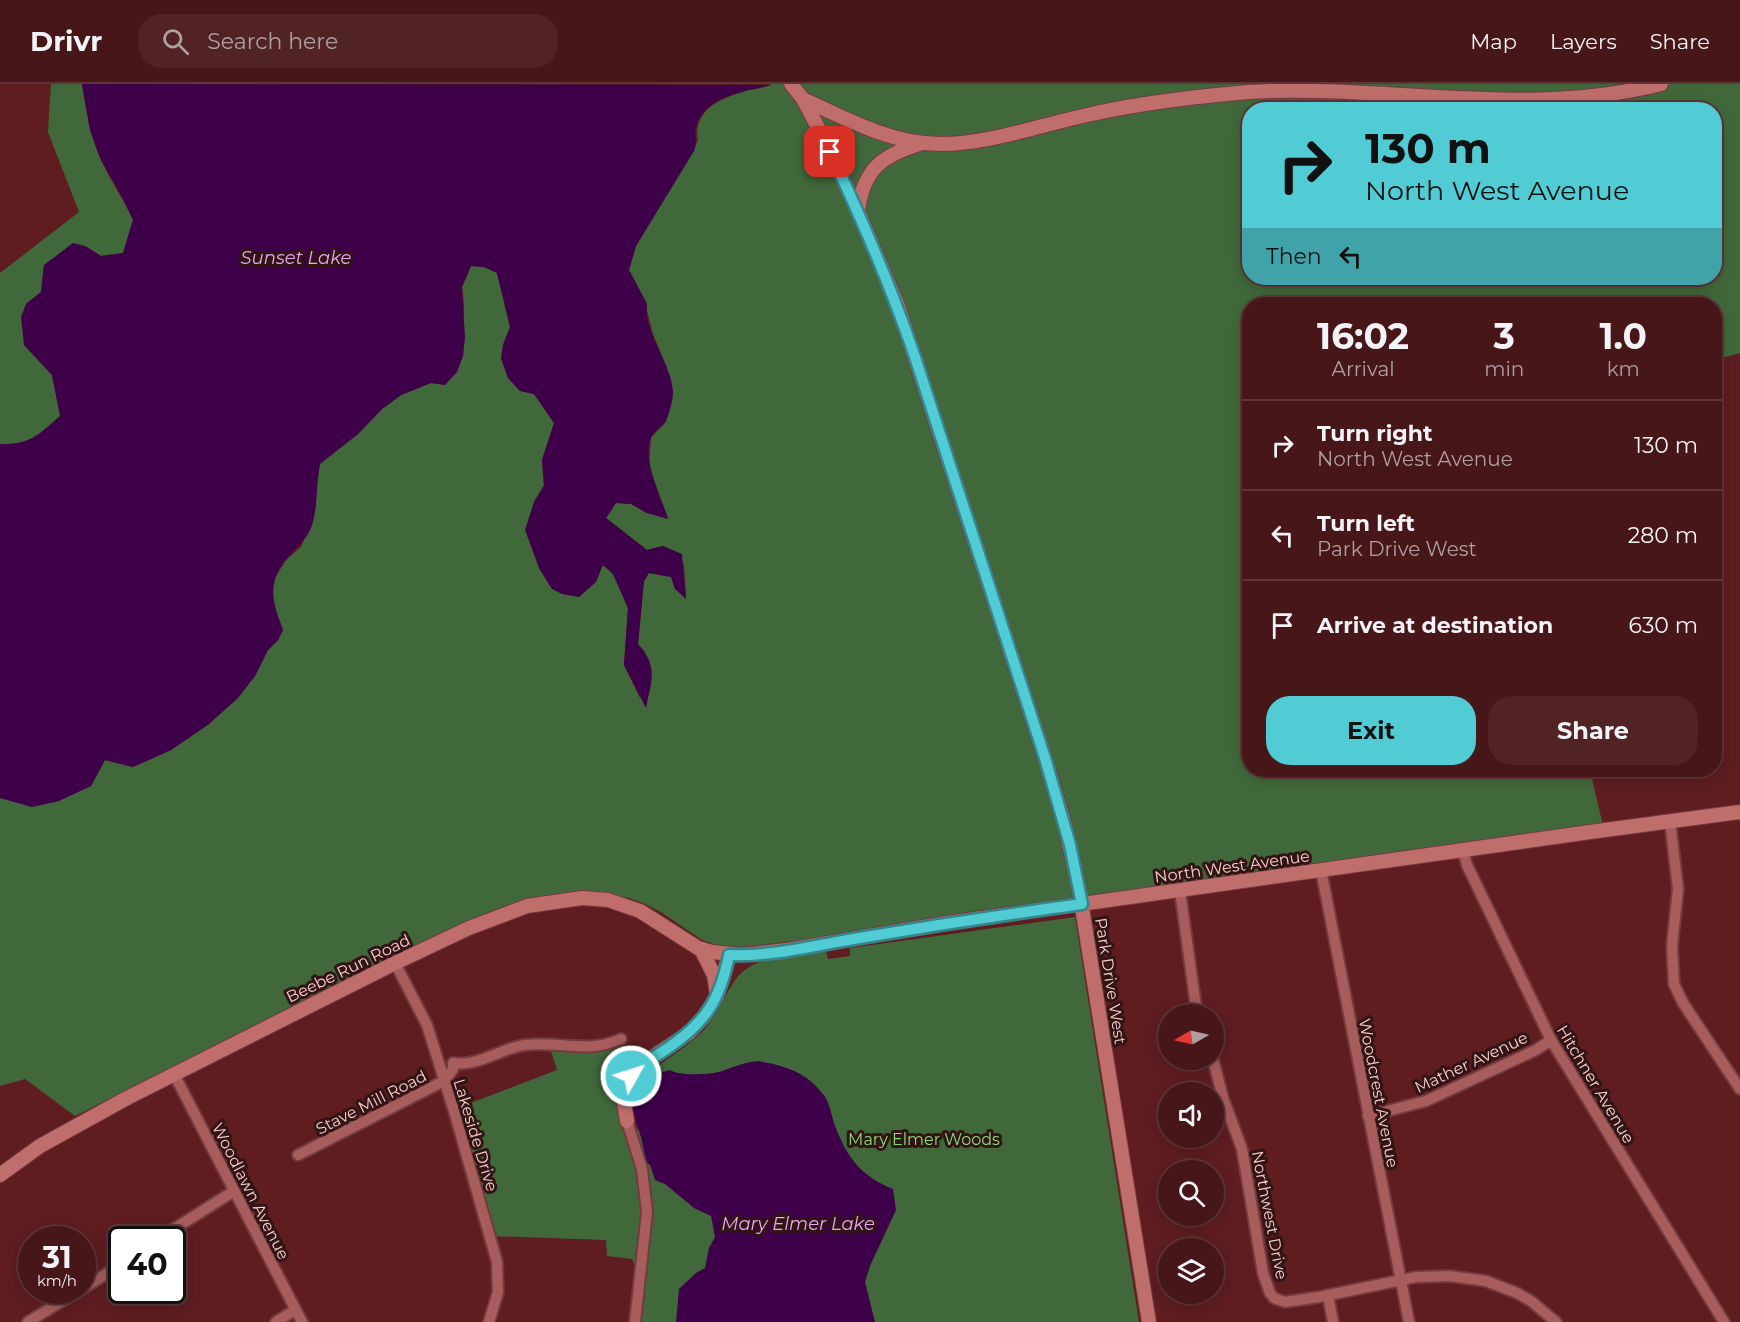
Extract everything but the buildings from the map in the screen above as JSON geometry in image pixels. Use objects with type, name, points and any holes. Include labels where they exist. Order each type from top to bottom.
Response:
[{"type":"street","name":"Park Drive West","points":[[791,84],[803,99],[858,211],[898,306],[1024,690],[1064,822],[1082,904],[1149,1322]]},
{"type":"street","points":[[803,99],[886,134],[924,143],[942,144],[982,139],[1133,105],[1251,92],[1345,89],[1529,100],[1610,94],[1661,84]]},
{"type":"street","points":[[858,211],[865,181],[881,162],[897,152],[924,143]]},
{"type":"street","name":"North West Avenue","points":[[729,955],[742,956],[787,950],[947,923],[1740,812]]},
{"type":"street","points":[[1670,821],[1678,889],[1672,946],[1674,984],[1683,1003],[1740,1089]]},
{"type":"street","name":"Hitchner Avenue","points":[[1463,850],[1467,865],[1551,1040],[1724,1322]]},
{"type":"street","name":"Woodcrest Avenue","points":[[1321,870],[1410,1322]]},
{"type":"street","points":[[1180,891],[1196,1004]]},
{"type":"street","name":"Beebe Run Road","points":[[0,1175],[55,1137],[174,1074],[395,963],[514,909],[559,900],[582,898],[608,900],[640,911],[701,950],[729,955]]},
{"type":"street","points":[[701,950],[714,975],[717,996]]},
{"type":"street","points":[[635,1322],[647,1212],[642,1169],[627,1120],[623,1096],[631,1076],[644,1064],[689,1033],[704,1017],[717,996],[729,955]]},
{"type":"street","name":"Lakeside Drive","points":[[395,963],[426,1025],[497,1262],[498,1292],[489,1322]]},
{"type":"street","name":"Stave Mill Road","points":[[298,1155],[444,1082],[453,1070],[453,1063],[467,1064],[526,1045],[598,1047],[621,1039]]},
{"type":"street","name":"Mather Avenue","points":[[1368,1116],[1426,1101],[1526,1055],[1551,1040]]},
{"type":"street","name":"Northwest Drive","points":[[1216,1070],[1223,1098],[1242,1149],[1263,1273],[1270,1293],[1278,1300],[1285,1302],[1328,1295],[1416,1277],[1449,1276],[1486,1281],[1517,1293],[1531,1301],[1556,1322]]},
{"type":"street","name":"Woodlawn Avenue","points":[[174,1074],[302,1322]]},
{"type":"street","points":[[179,1226],[234,1191]]},
{"type":"street","points":[[1328,1295],[1333,1322]]},
{"type":"street","points":[[28,1322],[57,1304]]},
{"type":"street","points":[[276,1322],[295,1310]]},
{"type":"green space","points":[[51,84],[82,84],[94,143],[133,220],[123,253],[101,256],[85,246],[44,265],[41,292],[26,304],[24,345],[52,375],[60,416],[37,436],[20,444],[0,444],[0,273],[79,212],[48,132]]},
{"type":"green space","points":[[771,84],[1740,84],[1740,353],[1722,358],[1722,297],[1242,297],[1242,777],[1592,777],[1604,830],[947,923],[742,947],[717,945],[702,940],[661,912],[629,898],[590,892],[513,903],[469,920],[75,1116],[25,1079],[0,1086],[0,798],[91,786],[105,760],[133,767],[171,750],[209,724],[255,676],[268,650],[278,640],[283,630],[273,604],[273,581],[286,560],[301,547],[316,507],[316,485],[320,463],[358,434],[382,409],[401,395],[431,383],[445,385],[456,372],[463,356],[462,287],[471,266],[484,267],[497,273],[510,327],[501,358],[508,378],[520,391],[534,394],[554,423],[542,460],[544,485],[534,502],[539,568],[552,589],[603,565],[613,574],[628,608],[624,665],[640,698],[645,652],[638,644],[644,581],[649,573],[671,577],[675,589],[686,598],[684,564],[663,546],[647,550],[606,518],[615,503],[631,504],[647,513],[668,518],[649,467],[651,438],[666,421],[667,368],[653,334],[647,304],[629,270],[636,246],[698,141],[700,121],[704,114],[717,102]]},
{"type":"green space","name":"Mary Elmer Woods","points":[[1075,917],[1139,1322],[630,1322],[635,1266],[632,1259],[607,1256],[606,1240],[490,1236],[452,1110],[557,1070],[549,1045],[643,1050],[637,1062],[624,1076],[616,1094],[621,1113],[640,1131],[635,1093],[640,1083],[704,1030],[736,979],[754,964],[778,957],[826,951],[828,959],[850,956],[850,948]]},
{"type":"water","name":"Sunset Lake","points":[[82,84],[772,85],[727,97],[707,109],[700,117],[694,151],[636,246],[629,270],[647,304],[649,326],[672,383],[671,407],[665,423],[652,436],[649,447],[649,457],[657,490],[668,519],[647,513],[631,504],[616,503],[606,518],[647,550],[663,546],[682,554],[686,599],[675,589],[671,577],[649,573],[644,581],[638,644],[649,660],[652,674],[646,708],[624,665],[628,608],[613,574],[603,565],[596,582],[579,597],[562,594],[552,589],[539,568],[525,530],[534,502],[544,486],[542,460],[554,423],[534,394],[520,391],[508,378],[501,358],[510,327],[497,273],[484,267],[471,266],[462,287],[465,338],[463,356],[457,372],[445,385],[431,383],[401,395],[382,409],[358,434],[320,464],[315,513],[311,528],[280,569],[274,586],[274,603],[283,630],[278,640],[268,650],[255,676],[238,698],[209,724],[171,750],[133,767],[105,760],[91,786],[59,801],[32,807],[0,798],[0,444],[19,443],[33,438],[60,416],[52,375],[24,345],[21,317],[26,304],[41,292],[44,265],[73,243],[85,246],[101,256],[123,253],[133,220],[101,160],[90,130]]},
{"type":"water","name":"Mary Elmer Lake","points":[[758,1061],[777,1065],[808,1079],[826,1099],[849,1155],[872,1178],[893,1189],[896,1210],[865,1282],[875,1322],[676,1322],[679,1289],[705,1268],[709,1248],[715,1237],[711,1216],[694,1208],[665,1184],[655,1180],[650,1165],[645,1161],[632,1105],[632,1094],[638,1085],[650,1077],[670,1070],[688,1074],[710,1073]]},
{"type":"route","points":[[631,1076],[651,1058],[689,1033],[711,1009],[729,955],[742,956],[787,950],[947,923],[1082,904],[1070,845],[1045,758],[898,306],[830,152]]}]
